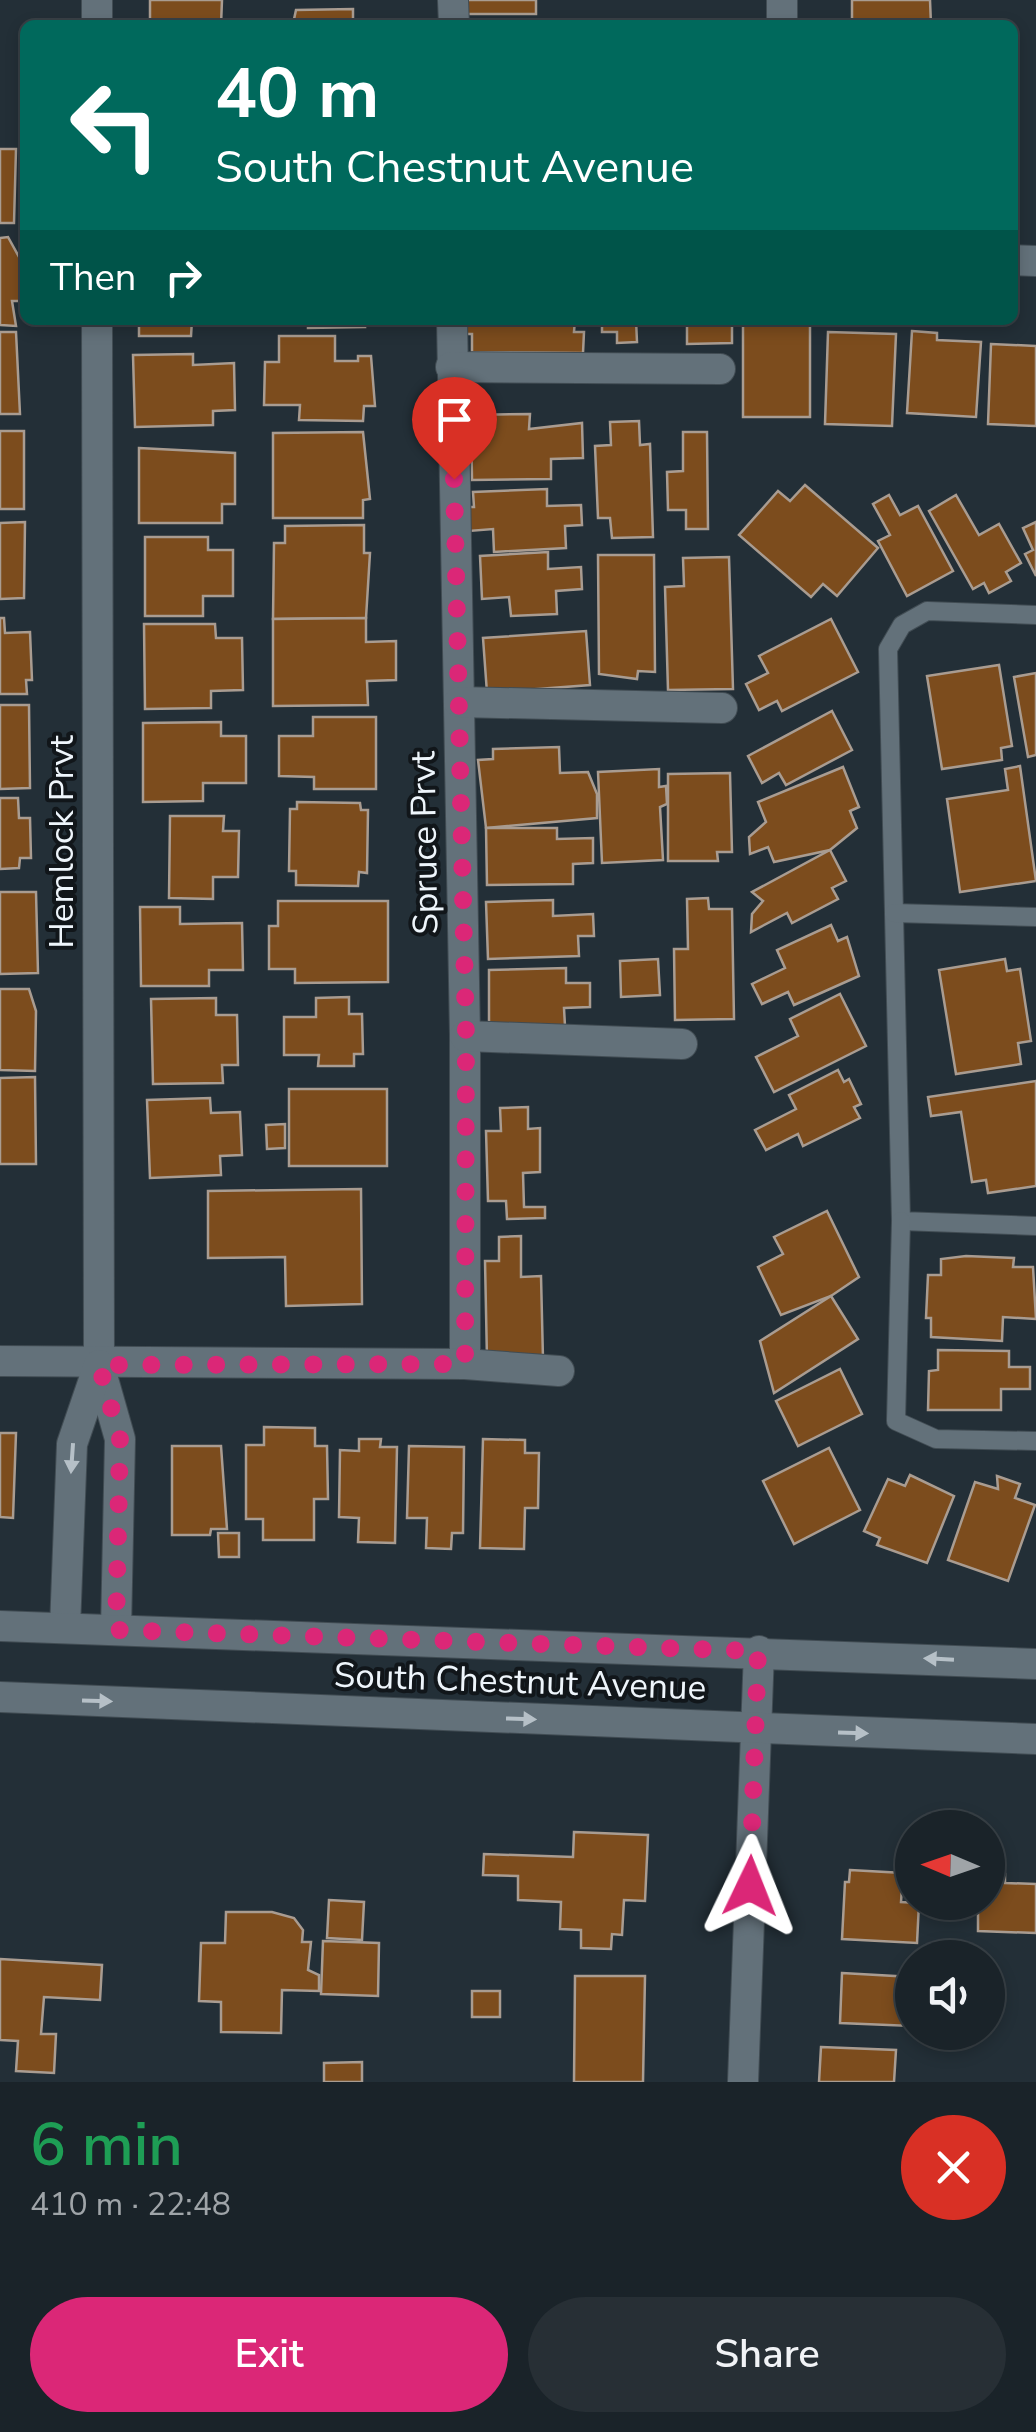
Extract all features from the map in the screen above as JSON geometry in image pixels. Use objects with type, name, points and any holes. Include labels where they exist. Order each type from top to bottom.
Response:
[{"type":"street","name":"Hemlock Prvt","points":[[97,325],[99,1365],[120,1439],[116,1630]]},
{"type":"street","name":"Spruce Prvt","points":[[452,325],[466,1036],[465,1364]]},
{"type":"street","points":[[452,367],[720,369]]},
{"type":"street","points":[[459,702],[722,708]]},
{"type":"street","points":[[466,1036],[682,1044]]},
{"type":"street","points":[[0,1361],[99,1365],[465,1364],[559,1371]]},
{"type":"street","name":"Hemlock Prvt","points":[[64,1628],[72,1444],[99,1365]]},
{"type":"street","name":"South Chestnut Avenue","points":[[0,1626],[1036,1664]]},
{"type":"street","points":[[743,2082],[758,1651]]},
{"type":"street","name":"South Chestnut Avenue","points":[[0,1698],[1036,1739]]},
{"type":"lane","points":[[1036,615],[927,611],[902,625],[888,649],[900,1221],[896,1421],[936,1439],[1036,1442]]},
{"type":"lane","points":[[894,913],[1036,917]]},
{"type":"lane","points":[[900,1221],[1036,1226]]},
{"type":"building","points":[[150,0],[222,0],[221,20],[150,20]]},
{"type":"building","points":[[467,0],[536,0],[536,14],[467,14]]},
{"type":"building","points":[[852,0],[930,0],[931,20],[852,20]]},
{"type":"building","points":[[353,9],[353,20],[294,20],[296,10]]},
{"type":"building","points":[[0,149],[16,149],[14,223],[0,223]]},
{"type":"building","points":[[8,237],[20,259],[20,301],[12,301],[16,326],[0,325],[0,238]]},
{"type":"building","points":[[139,325],[192,325],[191,336],[139,336]]},
{"type":"building","points":[[308,325],[365,327],[308,328]]},
{"type":"building","points":[[464,325],[575,325],[574,332],[584,332],[583,353],[472,352],[472,334],[464,334]]},
{"type":"building","points":[[602,325],[636,325],[637,342],[617,343],[617,332],[602,332]]},
{"type":"building","points":[[687,325],[732,325],[732,343],[687,344]]},
{"type":"building","points":[[743,325],[810,325],[810,417],[743,417]]},
{"type":"building","points":[[912,331],[937,333],[937,340],[981,342],[976,417],[907,413]]},
{"type":"building","points":[[0,332],[16,332],[20,414],[0,414]]},
{"type":"building","points":[[828,332],[896,334],[892,426],[825,424]]},
{"type":"building","points":[[279,336],[335,336],[335,361],[358,361],[358,356],[371,356],[375,406],[364,406],[363,421],[299,420],[300,405],[264,405],[265,362],[279,362]]},
{"type":"building","points":[[991,344],[1036,346],[1036,426],[988,424]]},
{"type":"building","points":[[193,354],[193,365],[234,363],[235,410],[213,411],[213,425],[135,427],[133,355]]},
{"type":"building","points":[[530,414],[529,429],[582,423],[583,458],[551,459],[551,479],[472,480],[471,415]]},
{"type":"building","points":[[639,421],[640,445],[650,444],[653,537],[612,538],[610,518],[598,518],[595,446],[611,445],[610,422]]},
{"type":"building","points":[[0,431],[24,431],[24,509],[0,509]]},
{"type":"building","points":[[363,432],[370,499],[363,500],[363,518],[273,518],[273,433]]},
{"type":"building","points":[[683,432],[707,432],[708,529],[686,529],[686,510],[668,510],[667,472],[683,471]]},
{"type":"building","points":[[139,448],[235,453],[235,504],[222,504],[222,523],[139,523]]},
{"type":"building","points":[[805,485],[878,548],[837,596],[823,584],[811,597],[739,535],[778,491],[790,501]]},
{"type":"building","points":[[547,489],[547,506],[581,505],[582,525],[565,526],[566,548],[494,552],[493,529],[469,531],[468,507],[474,507],[473,492]]},
{"type":"building","points":[[889,495],[900,515],[918,506],[953,571],[907,596],[878,541],[890,535],[873,504]]},
{"type":"building","points":[[956,495],[979,535],[999,524],[1021,563],[1006,572],[1011,581],[989,593],[984,583],[973,589],[929,511]]},
{"type":"building","points":[[25,522],[24,598],[0,599],[0,523]]},
{"type":"building","points":[[1036,522],[1036,576],[1025,554],[1033,550],[1023,528]]},
{"type":"building","points":[[364,525],[364,553],[370,553],[366,618],[273,619],[274,543],[285,543],[285,526]]},
{"type":"building","points":[[145,537],[208,537],[208,550],[233,550],[233,596],[203,596],[203,616],[145,616]]},
{"type":"building","points":[[548,552],[548,569],[581,567],[582,589],[556,591],[557,614],[511,616],[509,597],[482,599],[480,556]]},
{"type":"building","points":[[598,555],[654,555],[655,672],[638,671],[637,679],[599,674]]},
{"type":"building","points":[[729,557],[733,689],[668,690],[665,587],[684,586],[683,558]]},
{"type":"building","points":[[0,618],[4,618],[5,633],[30,632],[32,680],[26,680],[27,694],[0,694]]},
{"type":"building","points":[[366,618],[366,642],[396,641],[396,680],[367,681],[368,705],[273,706],[273,619]]},
{"type":"building","points":[[831,619],[858,672],[782,711],[777,701],[759,710],[746,684],[768,673],[759,656]]},
{"type":"building","points":[[144,624],[215,624],[216,638],[242,638],[243,690],[211,691],[211,708],[145,709]]},
{"type":"building","points":[[586,631],[590,685],[487,693],[483,638]]},
{"type":"building","points":[[999,665],[1012,746],[1001,748],[1002,760],[942,769],[927,676]]},
{"type":"building","points":[[1036,673],[1036,755],[1028,757],[1014,677]]},
{"type":"building","points":[[0,705],[29,705],[30,788],[0,789]]},
{"type":"building","points":[[832,711],[852,750],[786,785],[779,773],[762,783],[748,756]]},
{"type":"building","points":[[313,717],[376,717],[376,789],[314,789],[314,777],[279,776],[279,736],[313,736]]},
{"type":"building","points":[[221,722],[221,736],[246,736],[246,783],[203,783],[203,801],[143,802],[143,723]]},
{"type":"building","points":[[559,747],[560,773],[588,772],[597,794],[597,818],[486,828],[478,760],[493,759],[493,749]]},
{"type":"building","points":[[1020,766],[1036,881],[960,892],[947,799],[1008,790],[1005,769]]},
{"type":"building","points":[[843,767],[859,807],[850,811],[857,828],[830,850],[774,862],[768,847],[750,854],[749,837],[766,822],[758,802]]},
{"type":"building","points":[[659,769],[659,787],[666,786],[667,804],[660,807],[663,860],[602,863],[598,772]]},
{"type":"building","points":[[730,773],[732,852],[717,852],[718,861],[668,861],[668,774]]},
{"type":"building","points":[[0,798],[18,798],[19,818],[30,818],[31,858],[20,858],[19,868],[0,869]]},
{"type":"building","points":[[297,802],[360,803],[361,810],[368,810],[367,873],[359,872],[358,886],[296,885],[296,871],[289,871],[290,809],[297,809]]},
{"type":"building","points":[[170,816],[224,816],[223,831],[239,831],[238,877],[213,877],[213,899],[169,898]]},
{"type":"building","points":[[486,828],[557,828],[557,839],[593,838],[593,863],[573,864],[573,884],[487,885]]},
{"type":"building","points":[[830,850],[846,881],[832,888],[838,899],[792,923],[787,913],[751,932],[752,914],[763,901],[752,892]]},
{"type":"building","points":[[0,892],[36,892],[38,973],[0,974]]},
{"type":"building","points":[[708,898],[709,909],[732,909],[734,1019],[675,1020],[674,949],[688,949],[687,899]]},
{"type":"building","points":[[553,900],[553,916],[593,914],[594,936],[578,936],[579,956],[488,959],[486,902]]},
{"type":"building","points":[[278,901],[388,901],[388,982],[295,983],[295,969],[269,969],[269,926],[278,926]]},
{"type":"building","points":[[140,907],[180,907],[180,924],[242,923],[243,970],[209,970],[209,986],[141,986]]},
{"type":"building","points":[[831,925],[838,941],[847,937],[859,976],[794,1005],[788,992],[762,1004],[752,984],[785,968],[777,950]]},
{"type":"building","points":[[658,959],[660,995],[621,997],[620,961]]},
{"type":"building","points":[[1005,959],[1007,971],[1020,969],[1031,1041],[1018,1043],[1021,1064],[956,1074],[939,970]]},
{"type":"building","points":[[566,968],[566,983],[590,983],[590,1007],[564,1008],[565,1026],[489,1027],[489,970]]},
{"type":"building","points":[[0,989],[29,989],[36,1011],[35,1071],[0,1070]]},
{"type":"building","points":[[840,994],[866,1046],[774,1092],[756,1057],[798,1036],[790,1019]]},
{"type":"building","points":[[349,997],[349,1014],[362,1014],[363,1054],[354,1054],[354,1066],[318,1066],[319,1055],[284,1055],[284,1017],[316,1017],[316,998]]},
{"type":"building","points":[[216,998],[216,1015],[237,1015],[238,1065],[222,1065],[223,1083],[153,1084],[151,999]]},
{"type":"building","points":[[838,1070],[844,1082],[849,1079],[861,1104],[854,1107],[860,1118],[803,1146],[798,1134],[766,1150],[755,1130],[796,1109],[789,1095]]},
{"type":"building","points":[[35,1077],[36,1164],[0,1164],[0,1078]]},
{"type":"building","points":[[1036,1081],[1036,1186],[988,1193],[986,1180],[972,1182],[961,1112],[931,1116],[928,1097]]},
{"type":"building","points":[[289,1089],[387,1089],[387,1166],[289,1166]]},
{"type":"building","points":[[210,1098],[211,1113],[240,1112],[242,1155],[220,1156],[221,1175],[150,1178],[147,1100]]},
{"type":"building","points":[[528,1107],[528,1129],[540,1128],[540,1172],[523,1173],[524,1207],[545,1207],[545,1218],[507,1219],[506,1201],[488,1201],[486,1131],[501,1131],[500,1108]]},
{"type":"building","points":[[285,1124],[285,1148],[267,1149],[266,1125]]},
{"type":"building","points":[[361,1189],[362,1304],[286,1306],[285,1257],[208,1258],[208,1191]]},
{"type":"building","points":[[827,1211],[859,1277],[831,1296],[781,1315],[758,1267],[783,1254],[774,1237]]},
{"type":"building","points":[[521,1236],[521,1277],[541,1276],[543,1359],[487,1360],[485,1261],[499,1261],[499,1237]]},
{"type":"building","points":[[1014,1258],[1013,1267],[1033,1267],[1036,1319],[1003,1317],[1002,1341],[931,1337],[931,1318],[926,1318],[928,1275],[941,1275],[941,1259]]},
{"type":"building","points":[[831,1296],[858,1339],[774,1393],[760,1341]]},
{"type":"building","points":[[938,1350],[1009,1351],[1009,1367],[1030,1367],[1030,1389],[1001,1389],[1001,1410],[928,1410],[929,1371],[938,1370]]},
{"type":"building","points":[[840,1369],[862,1414],[798,1446],[776,1401]]},
{"type":"building","points":[[264,1427],[315,1428],[315,1446],[327,1446],[328,1499],[314,1499],[314,1540],[263,1540],[263,1519],[246,1519],[246,1445],[264,1445]]},
{"type":"building","points":[[0,1433],[16,1433],[13,1518],[0,1517]]},
{"type":"building","points":[[359,1439],[381,1439],[380,1447],[397,1447],[395,1543],[358,1542],[359,1518],[339,1517],[340,1450],[359,1451]]},
{"type":"building","points":[[483,1439],[525,1440],[525,1453],[539,1453],[538,1508],[525,1508],[524,1549],[480,1548]]},
{"type":"building","points":[[172,1446],[221,1446],[227,1529],[211,1529],[210,1535],[172,1535]]},
{"type":"building","points":[[409,1446],[464,1447],[463,1533],[452,1533],[451,1549],[426,1548],[427,1518],[407,1518]]},
{"type":"building","points":[[829,1448],[860,1510],[794,1544],[763,1481]]},
{"type":"building","points":[[910,1475],[954,1496],[927,1563],[877,1545],[880,1538],[864,1531],[888,1479],[905,1486]]},
{"type":"building","points":[[997,1476],[1020,1484],[1015,1498],[1035,1505],[1008,1581],[948,1560],[975,1482],[998,1489]]},
{"type":"building","points":[[218,1533],[239,1533],[239,1557],[219,1557]]},
{"type":"building","points":[[574,1832],[648,1835],[645,1901],[624,1900],[622,1935],[612,1934],[611,1949],[581,1948],[581,1930],[560,1929],[561,1902],[518,1900],[518,1876],[483,1875],[484,1854],[573,1857]]},
{"type":"building","points":[[850,1870],[895,1873],[895,1920],[918,1920],[917,1940],[842,1939],[845,1882],[849,1882]]},
{"type":"building","points":[[1005,1883],[1036,1884],[1036,1933],[978,1931],[978,1920],[1005,1920]]},
{"type":"building","points":[[329,1900],[364,1902],[362,1940],[327,1938]]},
{"type":"building","points":[[226,1912],[272,1912],[294,1918],[303,1930],[302,1942],[311,1942],[308,1970],[319,1975],[319,1991],[282,1990],[281,2033],[221,2032],[221,2002],[199,2001],[201,1943],[225,1943]]},
{"type":"building","points":[[323,1941],[379,1943],[378,1996],[321,1994]]},
{"type":"building","points":[[0,1959],[102,1965],[100,2000],[44,1997],[41,2034],[56,2034],[54,2073],[16,2071],[18,2041],[0,2040]]},
{"type":"building","points":[[842,1973],[895,1976],[895,2025],[840,2023]]},
{"type":"building","points":[[575,1976],[645,1976],[643,2082],[574,2082]]},
{"type":"building","points":[[472,1991],[500,1991],[500,2017],[472,2017]]},
{"type":"building","points":[[821,2047],[896,2050],[894,2082],[819,2082]]},
{"type":"building","points":[[362,2062],[362,2082],[324,2082],[324,2063]]},
{"type":"route","points":[[454,479],[466,1036],[465,1364],[99,1365],[120,1439],[116,1630],[758,1651],[750,1886]]}]
